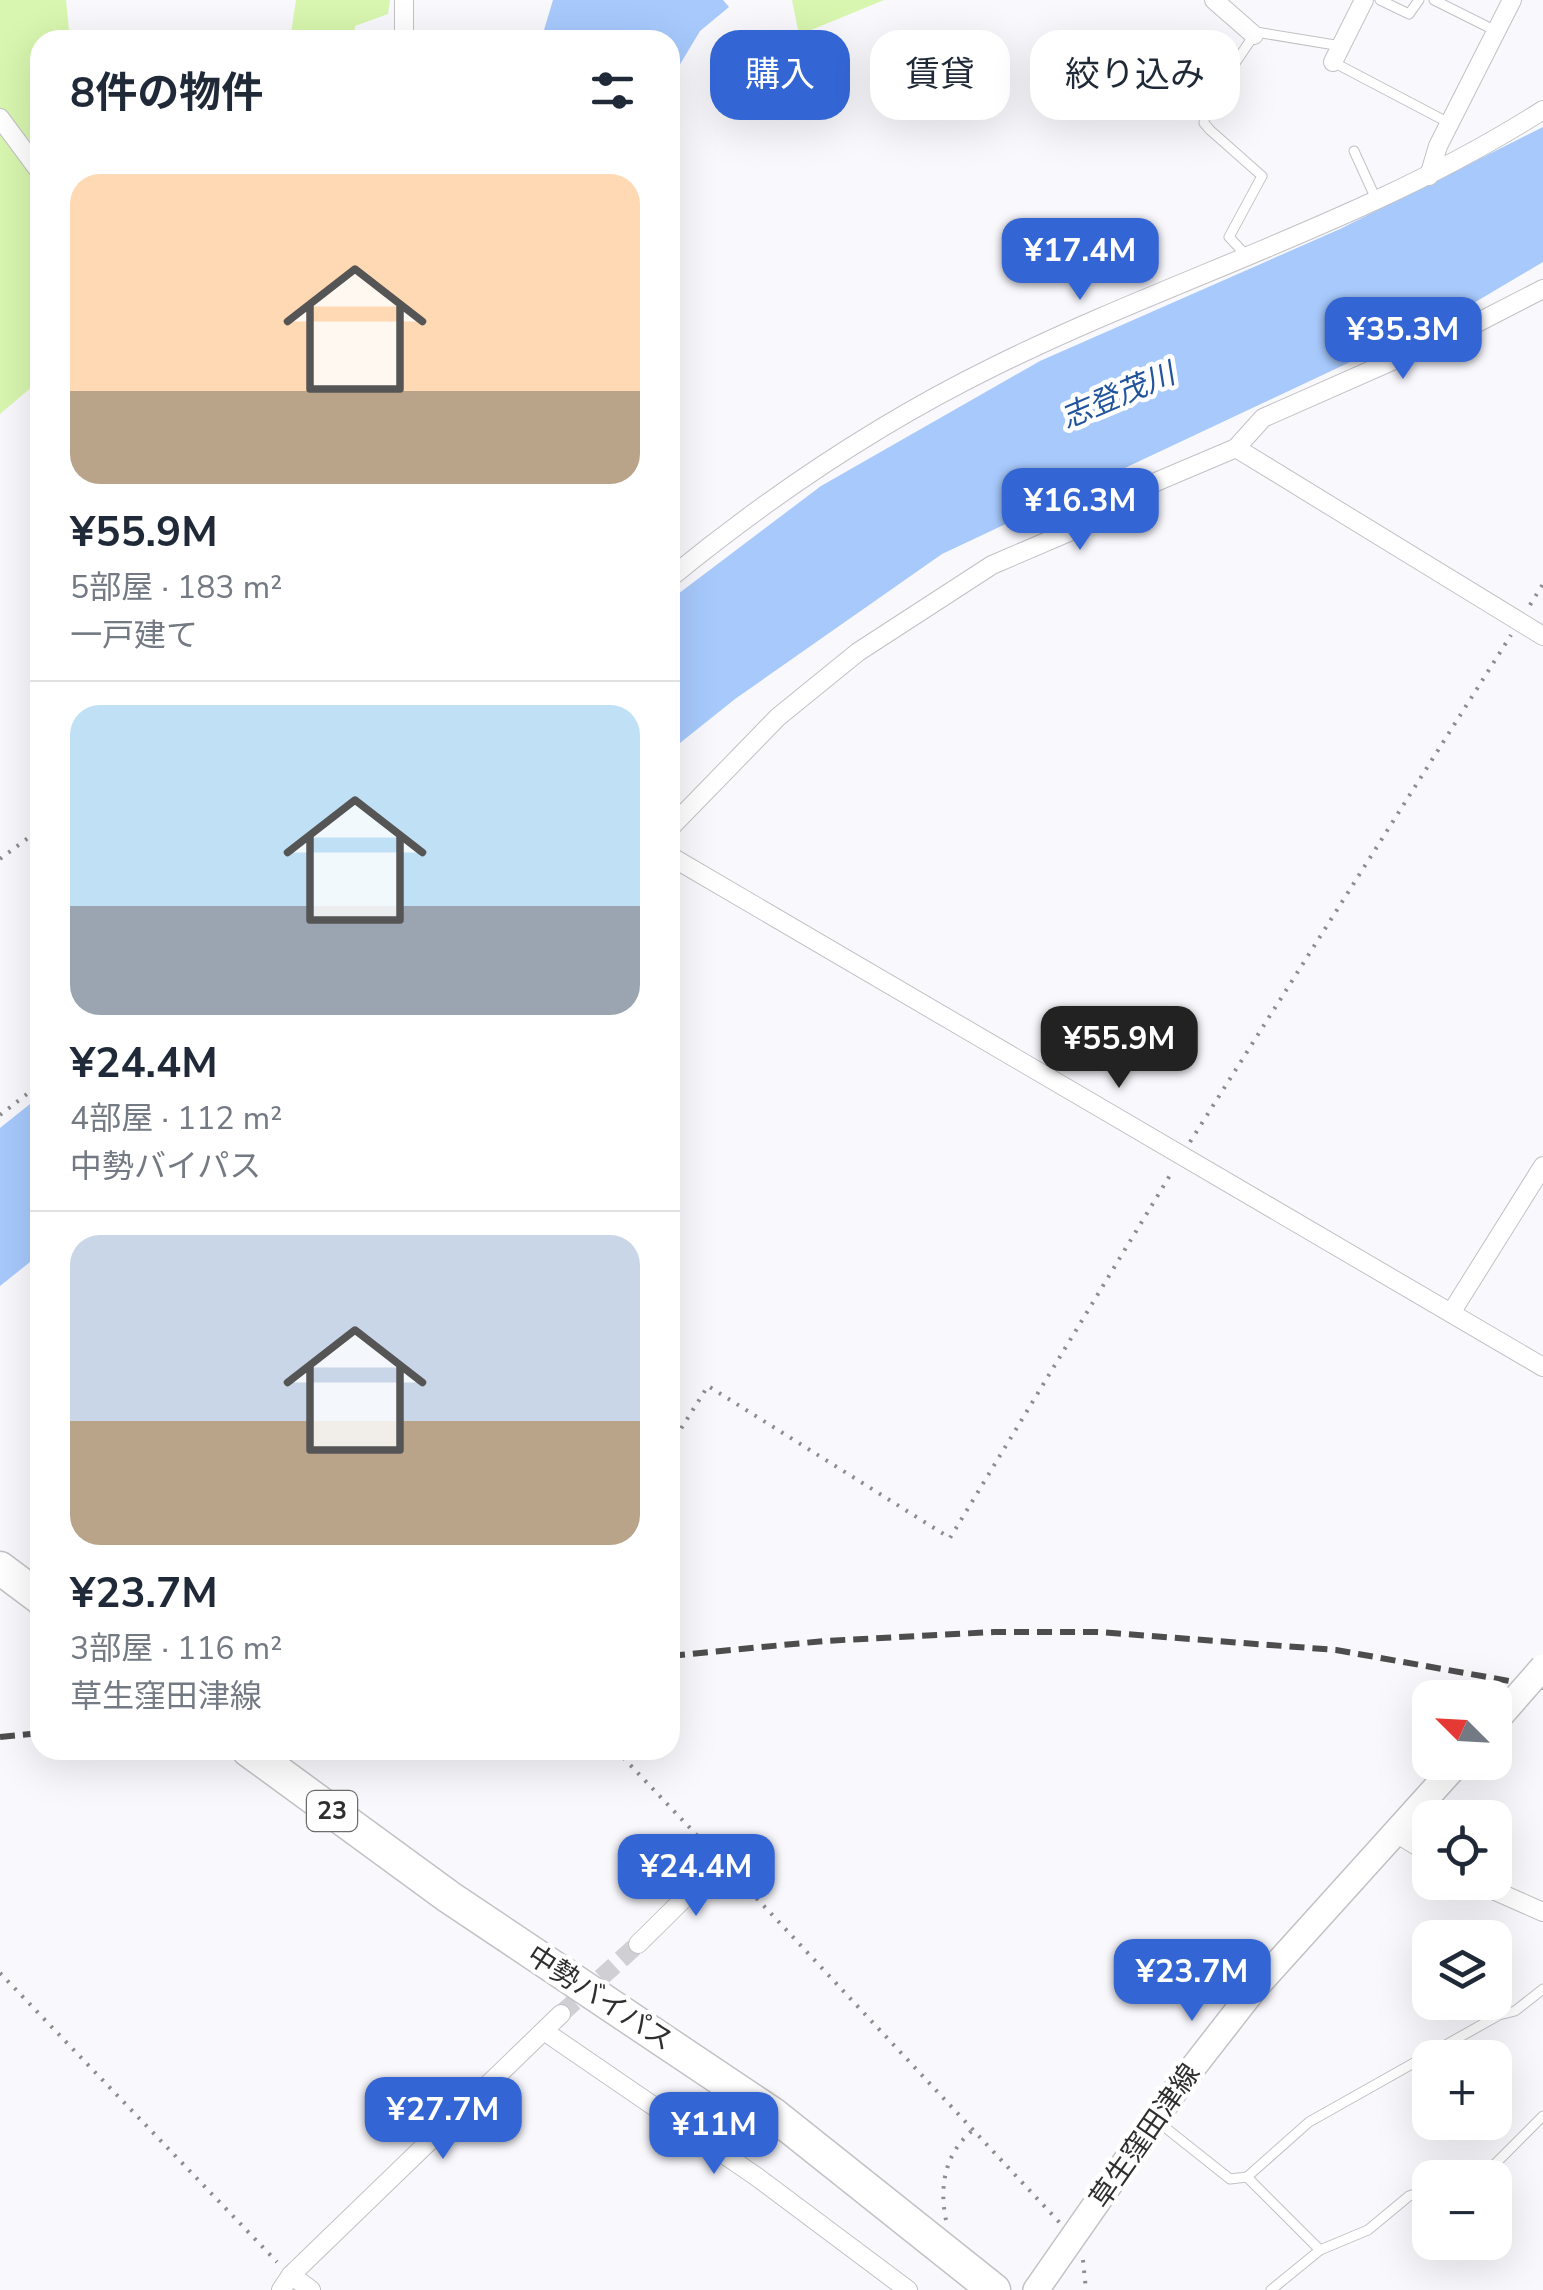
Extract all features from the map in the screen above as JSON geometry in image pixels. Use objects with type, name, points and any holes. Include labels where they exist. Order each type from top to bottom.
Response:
[{"type":"highway","points":[[0,1568],[30,1590]]},
{"type":"highway","name":"中勢バイパス","points":[[262,1760],[415,1872],[773,2114],[994,2290]]},
{"type":"main road","points":[[1512,1703],[1543,1667]]},
{"type":"main road","name":"草生窪田津線","points":[[1036,2290],[1154,2120],[1254,1988],[1443,1780]]},
{"type":"street","points":[[404,0],[404,30]]},
{"type":"street","points":[[1214,0],[1254,35]]},
{"type":"street","points":[[1337,54],[1364,0]]},
{"type":"street","points":[[1430,176],[1449,123],[1512,0]]},
{"type":"street","points":[[680,570],[753,512],[866,437],[994,366],[1377,202],[1478,152],[1543,110]]},
{"type":"street","points":[[0,118],[30,158]]},
{"type":"street","points":[[680,816],[778,717],[858,652],[992,565],[1069,532],[1144,487],[1236,448],[1262,418],[1469,327],[1543,288]]},
{"type":"street","points":[[1236,448],[1543,636]]},
{"type":"street","points":[[680,862],[1543,1367]]},
{"type":"street","points":[[1451,1313],[1543,1166]]},
{"type":"street","points":[[1396,1833],[1412,1843]]},
{"type":"street","points":[[638,1944],[722,1861]]},
{"type":"street","points":[[1512,1899],[1543,1912]]},
{"type":"street","points":[[311,2290],[286,2282],[561,2014]]},
{"type":"street","points":[[544,2032],[756,2177],[908,2290]]},
{"type":"lane","points":[[1380,0],[1409,14],[1420,0]]},
{"type":"lane","points":[[1434,0],[1496,32]]},
{"type":"lane","points":[[1248,257],[1228,237],[1262,176],[1231,152],[1204,122],[1202,114],[1256,32],[1337,54],[1449,123]]},
{"type":"lane","points":[[1354,152],[1377,202]]},
{"type":"lane","points":[[1154,2120],[1230,2179],[1247,2178],[1309,2122],[1499,2016],[1515,2012],[1543,1989]]},
{"type":"lane","points":[[1499,2160],[1543,2116]]},
{"type":"lane","points":[[1247,2178],[1320,2250]]},
{"type":"lane","points":[[1271,2290],[1320,2250],[1368,2230],[1412,2195]]},
{"type":"path","points":[[680,1430],[708,1386],[950,1538],[1182,1156],[1543,584]]},
{"type":"path","points":[[0,860],[30,838]]},
{"type":"path","points":[[0,1115],[30,1092]]},
{"type":"path","points":[[626,1760],[1075,2238]]},
{"type":"path","points":[[0,1973],[286,2282]]},
{"type":"path","points":[[961,2262],[949,2234],[941,2187],[963,2138],[972,2130]]},
{"type":"green space","points":[[0,0],[66,0],[69,30],[30,30],[30,388],[0,414]]},
{"type":"green space","points":[[296,0],[390,0],[388,14],[355,26],[355,30],[292,30]]},
{"type":"green space","points":[[792,0],[884,0],[811,30],[798,30]]},
{"type":"water","points":[[553,0],[723,0],[729,7],[700,31],[680,64],[680,30],[544,30]]},
{"type":"water","name":"志登茂川","points":[[1543,127],[1543,262],[1467,307],[942,554],[735,699],[680,743],[680,592],[821,486],[1040,361],[1340,229]]},
{"type":"water","points":[[30,1104],[30,1262],[0,1286],[0,1128]]},
{"type":"tunnel","points":[[561,2014],[638,1944]]},
{"type":"railway","points":[[680,1655],[824,1641],[994,1632],[1098,1632],[1336,1650],[1543,1687]]},
{"type":"railway","points":[[0,1737],[30,1734]]}]
